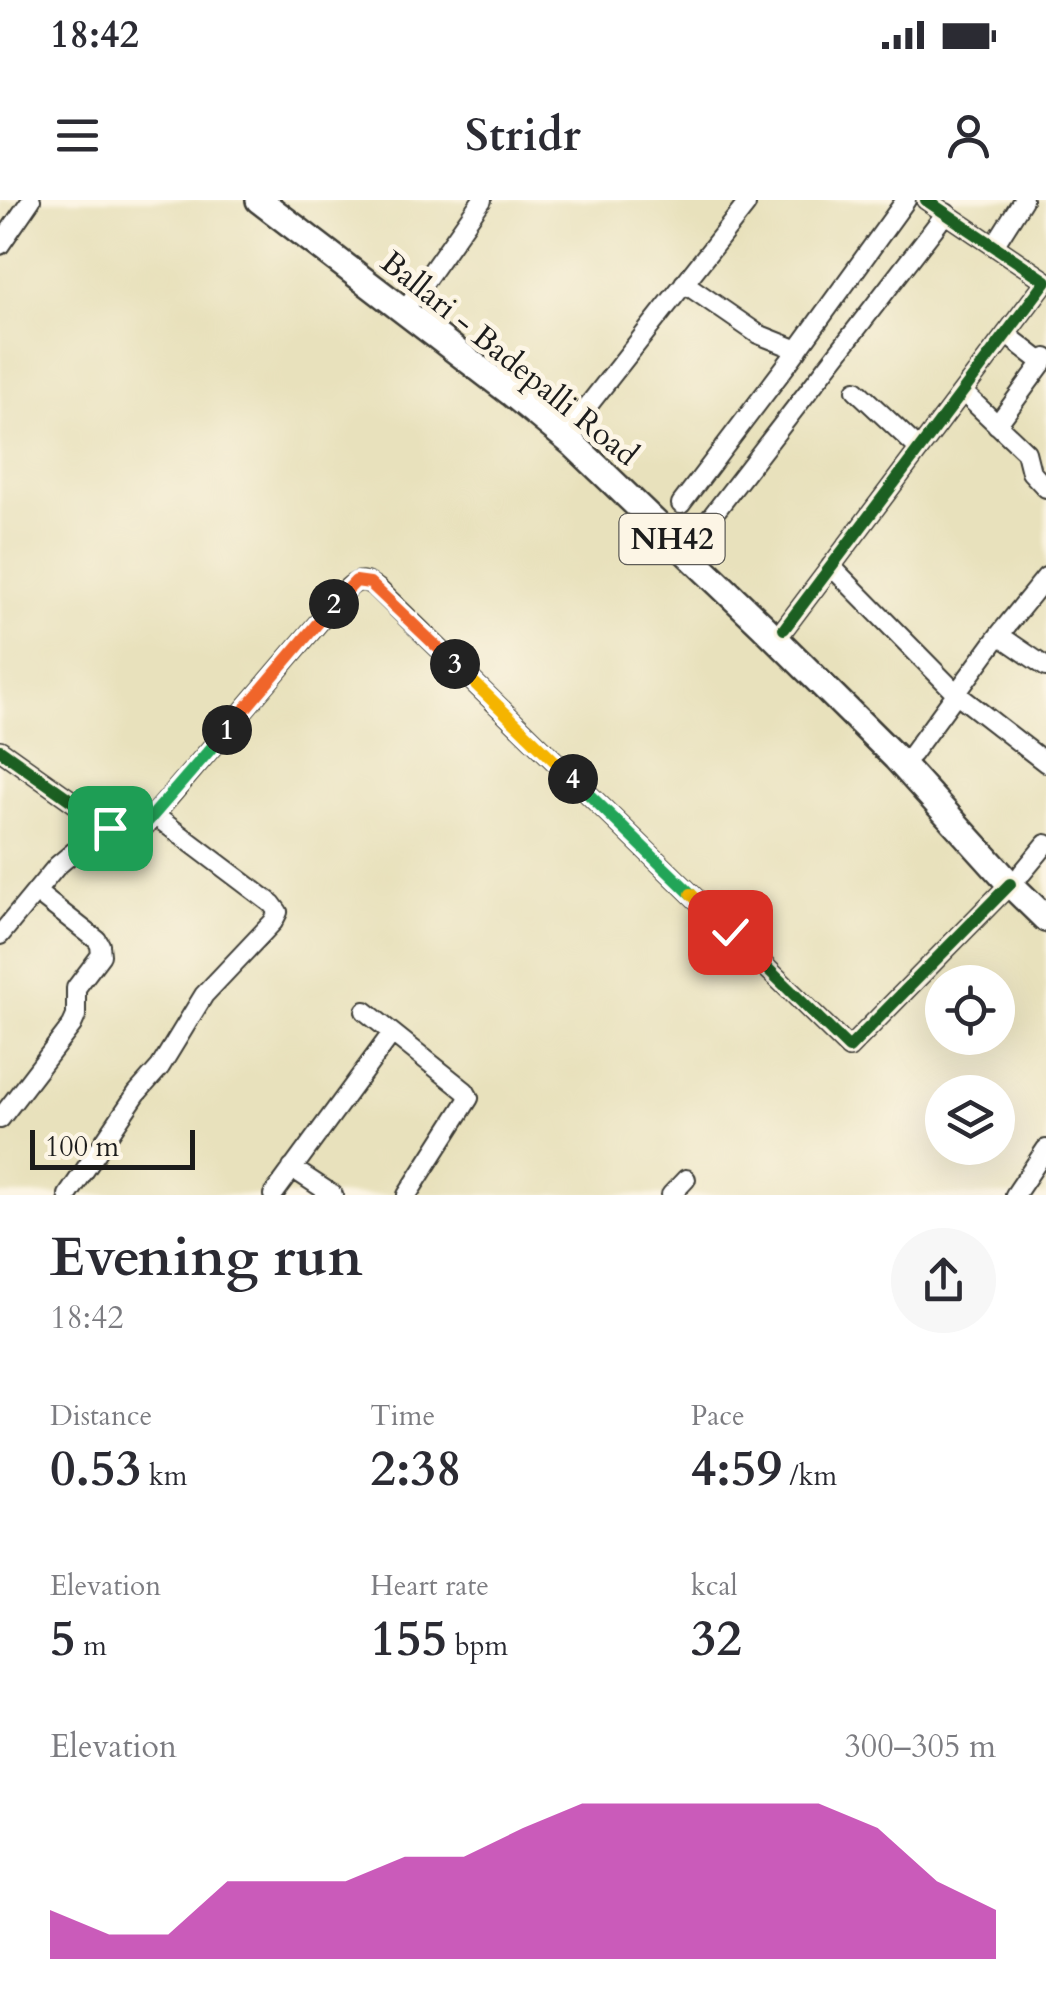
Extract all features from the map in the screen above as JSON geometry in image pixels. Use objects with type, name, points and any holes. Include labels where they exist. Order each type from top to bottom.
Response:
[{"type":"highway","name":"Ballari - Badepalli Road","points":[[259,200],[573,444],[763,626],[1016,879],[1046,897]]},
{"type":"highway","name":"Ballari - Badepalli Road","points":[[283,200],[572,426],[912,754],[1046,919]]},
{"type":"street","points":[[0,245],[30,200]]},
{"type":"street","points":[[413,298],[482,200]]},
{"type":"street","points":[[681,504],[906,200]]},
{"type":"street","points":[[784,628],[1046,281],[926,200]]},
{"type":"street","points":[[994,246],[1023,200]]},
{"type":"street","points":[[572,426],[746,205]]},
{"type":"street","points":[[692,543],[946,213]]},
{"type":"street","points":[[684,284],[758,334],[798,350]]},
{"type":"street","points":[[997,424],[1044,360],[1007,334]]},
{"type":"street","points":[[856,390],[920,449]]},
{"type":"street","points":[[964,393],[1026,452],[1031,472],[1046,488]]},
{"type":"street","points":[[832,566],[957,694],[1046,762]]},
{"type":"street","points":[[912,754],[999,634],[1046,577]]},
{"type":"street","points":[[2,755],[106,825],[128,834],[142,828],[348,588],[363,581],[378,589],[850,1048],[1046,844]]},
{"type":"street","points":[[999,634],[1046,667]]},
{"type":"street","points":[[68,1195],[137,1093],[160,1067],[204,996],[278,912],[154,815]]},
{"type":"street","points":[[0,935],[63,860],[106,825]]},
{"type":"street","points":[[0,1119],[74,1022],[76,988],[101,955],[97,940],[36,892]]},
{"type":"street","points":[[365,1011],[468,1098],[407,1195]]},
{"type":"street","points":[[273,1195],[392,1033]]},
{"type":"street","points":[[1015,1195],[1046,1149]]},
{"type":"street","points":[[292,1168],[333,1195]]},
{"type":"street","points":[[670,1195],[686,1178]]},
{"type":"cycle path","points":[[784,629],[1046,281],[926,200]]},
{"type":"cycle path","points":[[0,750],[110,828],[126,833],[139,831],[348,588],[363,581],[378,589],[849,1048],[1010,884]]},
{"type":"route","points":[[110,828],[128,834],[142,828],[348,588],[363,581],[378,589],[730,932]]}]
